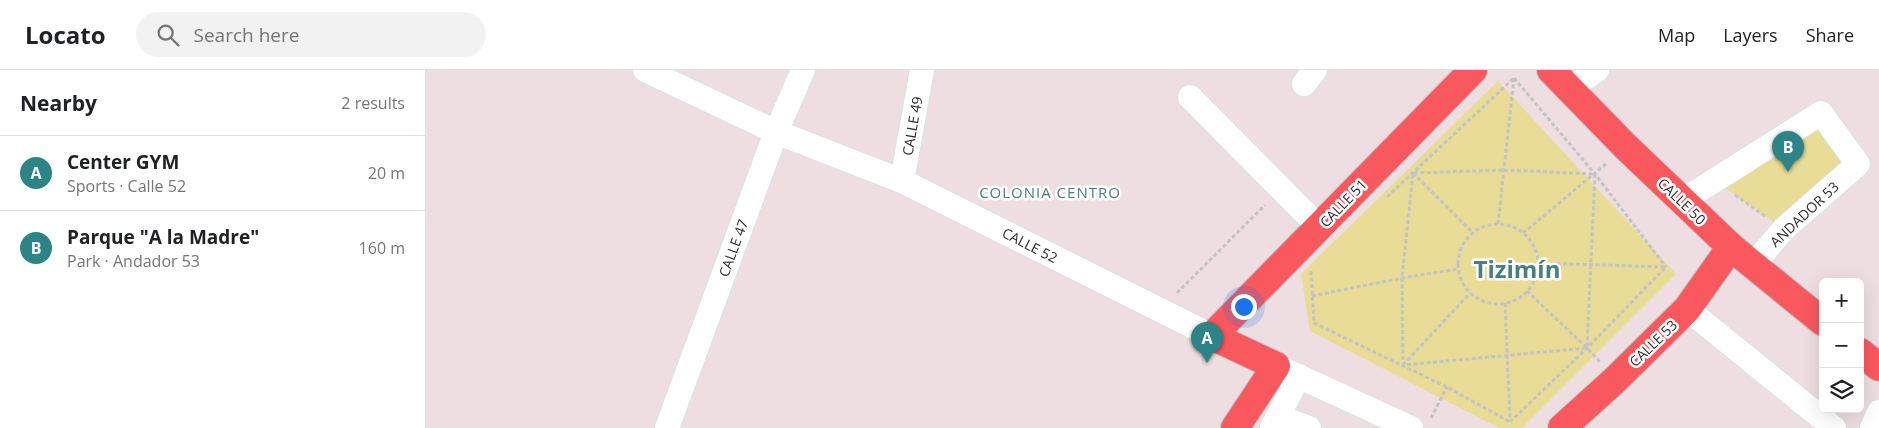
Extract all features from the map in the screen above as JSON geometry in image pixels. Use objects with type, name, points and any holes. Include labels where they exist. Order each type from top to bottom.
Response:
[{"type":"main road","name":"CALLE 51","points":[[1212,336],[1473,70]]},
{"type":"main road","name":"CALLE 50","points":[[1559,76],[1625,146],[1731,247],[1819,319]]},
{"type":"main road","name":"CALLE 53","points":[[1562,428],[1615,380],[1687,309],[1731,247]]},
{"type":"main road","name":"CALLE 52","points":[[1212,336],[1288,371]]},
{"type":"main road","points":[[1864,355],[1879,367]]},
{"type":"main road","points":[[1235,428],[1288,371]]},
{"type":"street","name":"CALLE 52","points":[[645,70],[776,132],[902,182],[1212,336]]},
{"type":"street","name":"CALLE 47","points":[[667,428],[776,132],[803,70]]},
{"type":"street","name":"CALLE 49","points":[[902,182],[922,70]]},
{"type":"street","points":[[1559,76],[1597,70]]},
{"type":"street","points":[[1190,97],[1319,227]]},
{"type":"street","name":"ANDADOR 53","points":[[1714,180],[1821,113],[1858,164],[1784,229],[1753,265]]},
{"type":"street","points":[[1681,200],[1714,180]]},
{"type":"street","points":[[1687,309],[1834,428]]},
{"type":"street","name":"CALLE 52","points":[[1288,371],[1367,419],[1421,424]]},
{"type":"street","points":[[1288,371],[1275,422],[1309,428]]},
{"type":"street","points":[[1872,428],[1879,412]]},
{"type":"path","points":[[1498,224],[1515,78]]},
{"type":"path","points":[[1384,200],[1515,78]]},
{"type":"path","points":[[1515,78],[1595,174],[1666,267]]},
{"type":"path","points":[[1523,233],[1595,174],[1625,146]]},
{"type":"path","points":[[1394,151],[1413,173],[1473,233]]},
{"type":"path","points":[[1413,173],[1504,170],[1595,174]]},
{"type":"path","points":[[1403,365],[1402,278],[1413,173]]},
{"type":"path","points":[[1587,348],[1595,174]]},
{"type":"path","points":[[1714,180],[1784,229]]},
{"type":"path","points":[[1160,310],[1281,189]]},
{"type":"path","points":[[1498,224],[1511,226],[1523,233],[1532,244],[1537,263],[1534,281],[1527,291],[1517,299],[1493,304],[1481,300],[1470,293],[1462,282],[1458,269],[1459,256],[1464,243],[1473,233],[1485,226],[1498,224]]},
{"type":"path","points":[[1537,263],[1666,267]]},
{"type":"path","points":[[1510,422],[1587,348],[1666,267]]},
{"type":"path","points":[[1311,268],[1314,322],[1447,387],[1510,422]]},
{"type":"path","points":[[1312,296],[1458,269]]},
{"type":"path","points":[[1527,291],[1587,348],[1615,380]]},
{"type":"path","points":[[1403,365],[1470,293]]},
{"type":"path","points":[[1505,303],[1510,422]]},
{"type":"path","points":[[1403,365],[1587,348]]},
{"type":"path","points":[[1421,424],[1447,387]]},
{"type":"shaded area","points":[[1498,81],[1676,274],[1522,428],[1499,428],[1310,331],[1301,274]]},
{"type":"shaded area","points":[[1821,113],[1858,164],[1784,229],[1714,180]]},
{"type":"place","name":"Parque \"A la Madre\"","points":[[1788,172]]},
{"type":"place","name":"Center GYM","points":[[1207,363]]},
{"type":"district","name":"COLONIA CENTRO","points":[[1050,192]]},
{"type":"district","name":"Tizimín","points":[[1517,268]]}]
